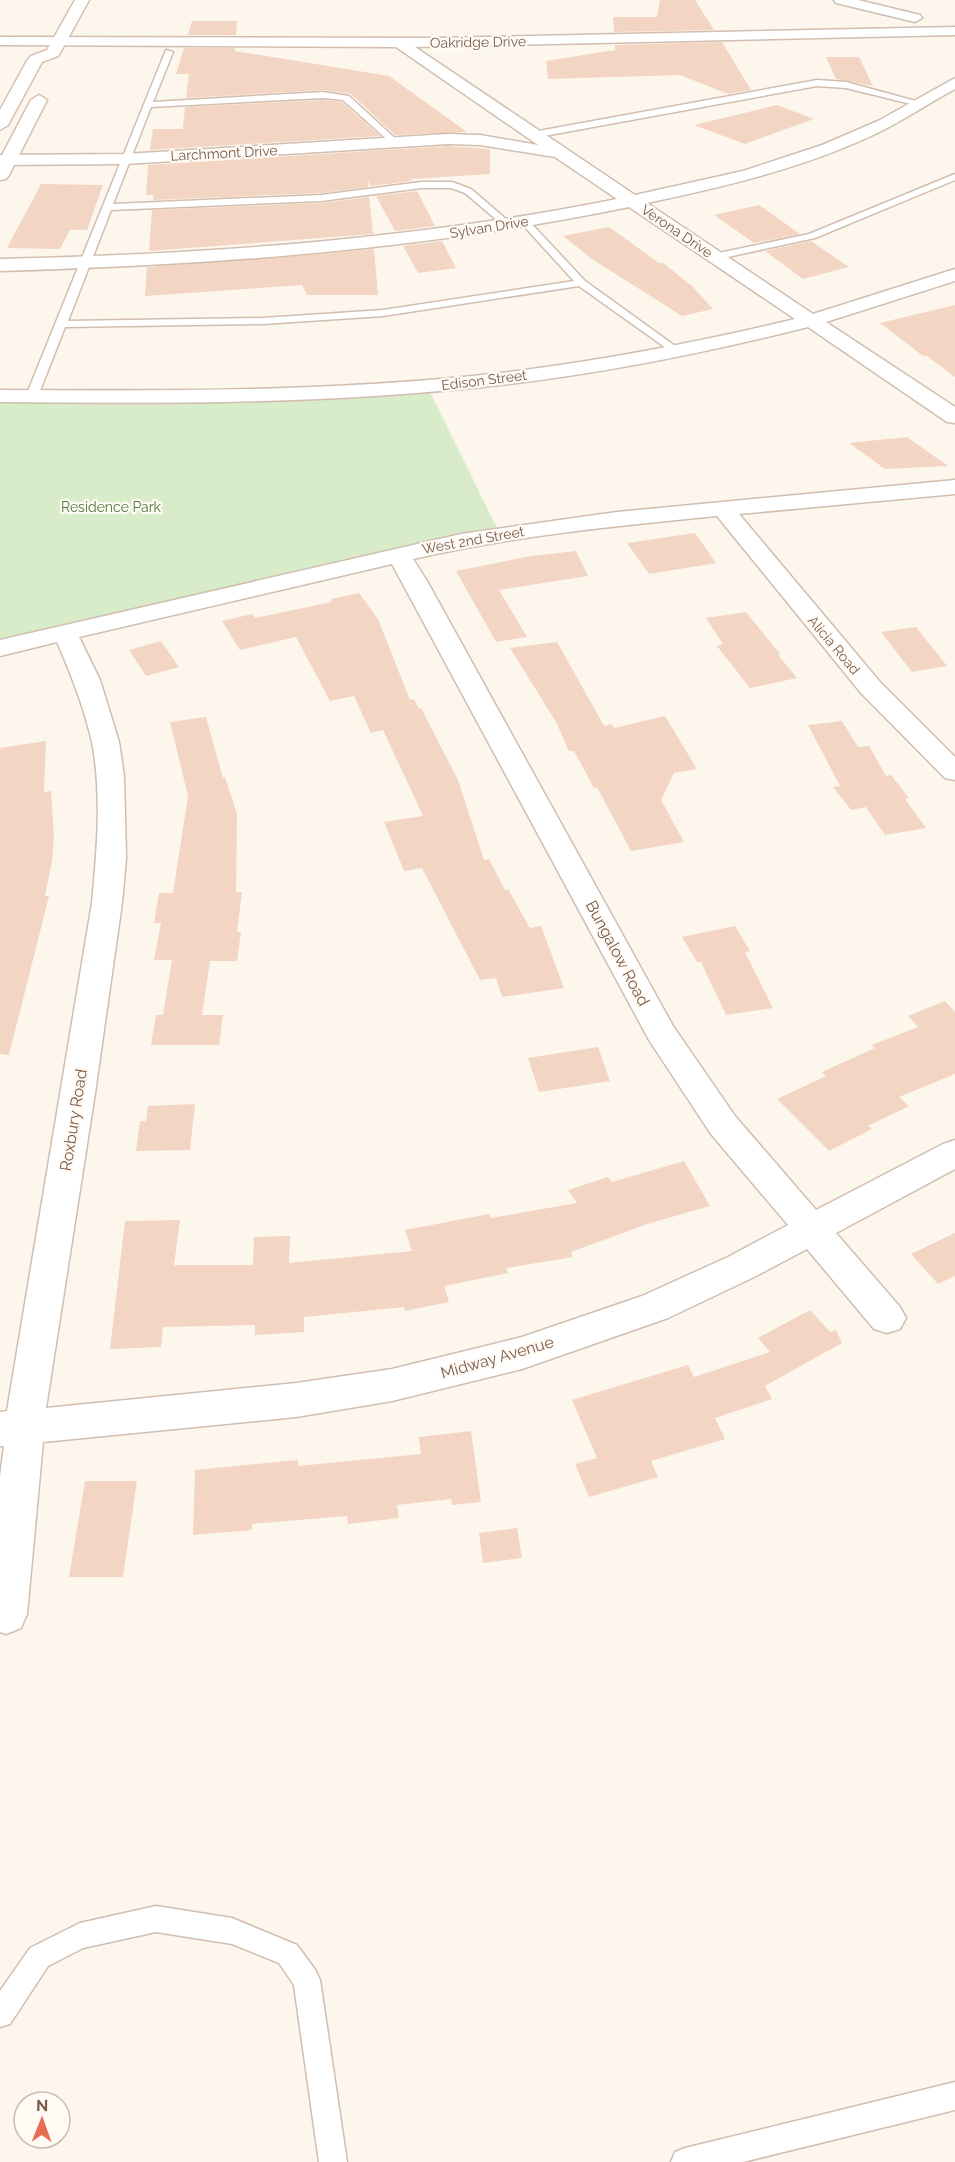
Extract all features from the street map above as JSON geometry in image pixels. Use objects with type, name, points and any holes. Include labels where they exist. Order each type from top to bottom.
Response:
[{"type":"street","points":[[0,125],[36,59],[56,54],[82,0]]},
{"type":"street","points":[[841,0],[955,29]]},
{"type":"street","name":"Oakridge Drive","points":[[0,53],[408,48],[582,40],[955,29]]},
{"type":"street","name":"Oakridge Drive","points":[[0,41],[56,54],[408,48],[530,53],[800,44],[955,42]]},
{"type":"street","name":"Verona Drive","points":[[408,48],[561,154],[955,417]]},
{"type":"street","name":"Sylvan Drive","points":[[0,265],[86,263],[304,250],[516,223],[632,201],[726,180],[826,150],[873,129],[955,83]]},
{"type":"street","points":[[3,165],[45,89]]},
{"type":"street","name":"Larchmont Drive","points":[[3,165],[448,139],[526,130]]},
{"type":"street","name":"Larchmont Drive","points":[[448,139],[480,140],[561,154]]},
{"type":"street","name":"Edison Street","points":[[0,396],[266,395],[367,391],[528,375],[677,351],[810,321],[955,275]]},
{"type":"street","name":"West 2nd Street","points":[[0,648],[461,541],[539,528],[723,508],[955,487]]},
{"type":"street","name":"Alicia Road","points":[[723,508],[877,696],[923,744],[955,772]]},
{"type":"street","name":"Bungalow Road","points":[[398,555],[432,612],[660,1032],[723,1125],[887,1318]]},
{"type":"street","name":"Roxbury Road","points":[[6,1614],[13,1427],[29,1389],[78,1092],[107,903],[111,858],[111,786],[105,742],[87,680],[64,633]]},
{"type":"street","name":"Midway Avenue","points":[[13,1427],[296,1400],[392,1385],[522,1353],[655,1306],[741,1267],[955,1153]]},
{"type":"lane","points":[[32,396],[169,52]]},
{"type":"lane","points":[[526,130],[817,83],[846,85],[919,103]]},
{"type":"lane","points":[[147,105],[323,95],[346,98],[395,142]]},
{"type":"lane","points":[[714,257],[813,236],[955,177]]},
{"type":"lane","points":[[107,207],[321,198],[421,186],[452,185],[468,191],[516,223],[581,282],[677,351]]},
{"type":"lane","points":[[62,324],[263,321],[383,313],[581,282]]},
{"type":"lane","points":[[0,2014],[39,1957],[80,1936],[156,1918],[232,1931],[288,1954],[307,1980],[333,2162]]},
{"type":"lane","points":[[685,2162],[955,2096]]},
{"type":"green space","name":"Residence Park","points":[[427,386],[500,534],[0,648],[0,396]]},
{"type":"building","points":[[660,0],[695,0],[714,30],[614,32],[613,17],[657,17]]},
{"type":"building","points":[[192,21],[237,21],[236,35],[188,35]]},
{"type":"building","points":[[722,42],[751,90],[728,94],[680,75],[548,79],[546,61],[615,50],[615,45]]},
{"type":"building","points":[[184,48],[235,48],[235,51],[389,76],[467,132],[395,135],[351,94],[323,90],[186,98],[189,74],[176,74]]},
{"type":"building","points":[[826,57],[859,57],[873,86],[836,79]]},
{"type":"building","points":[[323,100],[342,102],[380,136],[150,150],[153,129],[183,129],[185,107]]},
{"type":"building","points":[[777,105],[814,119],[745,144],[694,125]]},
{"type":"building","points":[[448,146],[490,149],[490,174],[411,179],[412,181],[370,186],[368,181],[368,187],[321,193],[153,200],[154,195],[146,195],[148,165]]},
{"type":"building","points":[[41,184],[103,185],[87,230],[70,230],[60,249],[7,248]]},
{"type":"building","points":[[417,191],[435,226],[395,231],[376,196]]},
{"type":"building","points":[[369,197],[373,234],[149,251],[152,210],[321,203]]},
{"type":"building","points":[[759,205],[800,234],[754,243],[714,215]]},
{"type":"building","points":[[609,227],[659,263],[663,263],[692,286],[713,309],[682,316],[592,259],[563,236]]},
{"type":"building","points":[[442,241],[456,268],[418,273],[403,246]]},
{"type":"building","points":[[811,241],[849,267],[803,279],[765,251]]},
{"type":"building","points":[[374,249],[378,295],[307,295],[302,285],[145,296],[147,267]]},
{"type":"building","points":[[955,305],[955,377],[880,323]]},
{"type":"building","points":[[907,437],[948,466],[885,469],[849,443]]},
{"type":"building","points":[[695,533],[716,563],[649,574],[627,543]]},
{"type":"building","points":[[576,551],[588,576],[499,590],[527,637],[496,642],[456,571],[531,556]]},
{"type":"building","points":[[359,593],[378,619],[410,700],[414,699],[419,709],[421,708],[458,780],[484,860],[489,859],[505,890],[508,889],[530,928],[541,926],[564,988],[502,997],[496,978],[480,980],[422,868],[404,871],[384,822],[423,816],[383,730],[371,733],[354,696],[330,701],[296,637],[240,650],[222,621],[252,614],[255,618],[332,602],[331,599]]},
{"type":"building","points":[[746,612],[797,678],[750,688],[717,646],[723,644],[706,618]]},
{"type":"building","points":[[916,627],[947,666],[912,672],[881,632]]},
{"type":"building","points":[[161,641],[179,667],[146,676],[129,650]]},
{"type":"building","points":[[557,642],[604,726],[612,724],[614,728],[665,716],[697,769],[674,773],[661,800],[684,842],[631,851],[597,787],[594,788],[574,751],[569,751],[556,722],[510,648]]},
{"type":"building","points":[[206,717],[223,778],[225,777],[237,814],[236,892],[242,892],[237,932],[241,932],[237,961],[210,961],[202,1015],[223,1015],[219,1045],[151,1045],[156,1015],[163,1015],[172,960],[154,960],[161,923],[154,923],[159,893],[173,893],[188,796],[170,722]]},
{"type":"building","points":[[842,721],[858,747],[869,746],[886,776],[891,775],[909,798],[905,799],[926,828],[885,835],[866,807],[851,810],[833,787],[840,786],[808,725]]},
{"type":"building","points":[[46,741],[44,792],[51,791],[54,837],[45,896],[49,896],[9,1055],[0,1054],[0,748]]},
{"type":"building","points":[[735,926],[750,951],[745,952],[773,1008],[726,1015],[701,962],[697,962],[682,937]]},
{"type":"building","points":[[945,1001],[955,1012],[955,1074],[899,1097],[909,1106],[868,1126],[872,1129],[829,1151],[777,1099],[826,1076],[822,1072],[875,1048],[872,1045],[918,1027],[908,1016]]},
{"type":"building","points":[[598,1047],[610,1081],[539,1092],[528,1058]]},
{"type":"building","points":[[195,1104],[190,1150],[136,1151],[140,1121],[146,1121],[148,1106]]},
{"type":"building","points":[[684,1161],[710,1206],[647,1224],[571,1252],[573,1257],[506,1268],[508,1273],[444,1286],[449,1302],[405,1311],[404,1307],[304,1317],[304,1332],[255,1335],[255,1325],[163,1327],[161,1347],[110,1349],[125,1221],[180,1220],[174,1265],[253,1265],[254,1237],[290,1236],[289,1263],[412,1251],[405,1230],[489,1214],[491,1218],[577,1203],[568,1190],[608,1177],[612,1182]]},
{"type":"building","points":[[955,1233],[955,1276],[938,1284],[911,1254]]},
{"type":"building","points":[[810,1310],[830,1332],[836,1330],[842,1343],[765,1386],[772,1399],[715,1418],[725,1439],[651,1461],[658,1477],[589,1497],[575,1464],[597,1458],[572,1400],[688,1365],[694,1377],[770,1352],[758,1338]]},
{"type":"building","points":[[471,1431],[481,1502],[452,1505],[451,1499],[397,1505],[399,1518],[348,1524],[347,1516],[252,1524],[252,1530],[193,1535],[195,1470],[298,1460],[298,1466],[421,1454],[419,1437]]},
{"type":"building","points":[[85,1481],[137,1481],[123,1577],[69,1577]]},
{"type":"building","points":[[517,1528],[522,1558],[483,1563],[479,1533]]}]
